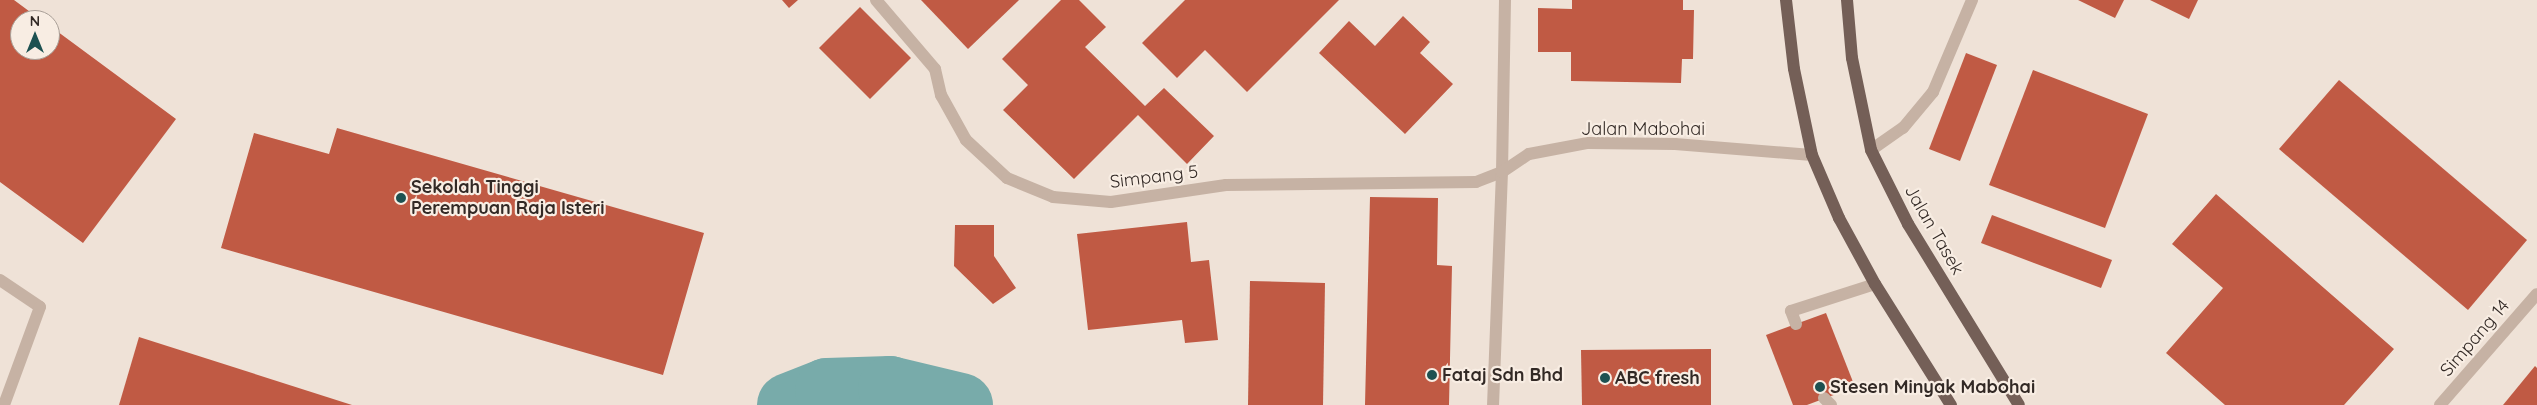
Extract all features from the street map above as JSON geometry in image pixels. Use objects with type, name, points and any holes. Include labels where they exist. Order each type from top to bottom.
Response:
[{"type":"main road","points":[[1786,0],[1794,69],[1812,155],[1839,218],[1875,284],[1951,405]]},
{"type":"main road","name":"Jalan Tasek","points":[[1847,0],[1852,58],[1870,150],[1908,224],[2018,405]]},
{"type":"street","name":"Simpang 5","points":[[876,0],[935,69],[941,95],[966,140],[1007,178],[1053,196],[1111,202],[1226,185],[1476,182],[1502,172]]},
{"type":"street","points":[[1492,405],[1502,172],[1505,0]]},
{"type":"street","points":[[1870,150],[1903,128],[1933,92],[1972,0]]},
{"type":"street","name":"Jalan Mabohai","points":[[1502,172],[1529,154],[1588,143],[1675,144],[1812,155]]},
{"type":"street","points":[[0,280],[40,307],[4,405]]},
{"type":"street","points":[[1796,324],[1791,311],[1875,284]]},
{"type":"street","name":"Simpang 14","points":[[2440,405],[2537,294]]},
{"type":"building","points":[[0,0],[14,0],[28,10],[10,10],[10,60],[60,60],[60,33],[176,119],[83,243],[0,182]]},
{"type":"building","points":[[782,0],[798,0],[789,8]]},
{"type":"building","points":[[921,0],[1019,0],[968,49]]},
{"type":"building","points":[[1061,0],[1079,0],[1106,27],[1085,47],[1145,106],[1164,88],[1214,136],[1187,164],[1138,115],[1074,179],[1003,110],[1028,85],[1002,59]]},
{"type":"building","points":[[1185,0],[1339,0],[1247,92],[1205,50],[1177,78],[1142,43]]},
{"type":"building","points":[[1572,0],[1683,0],[1683,10],[1694,10],[1693,59],[1682,59],[1681,83],[1571,81],[1571,52],[1538,52],[1538,8],[1572,9]]},
{"type":"building","points":[[2078,0],[2124,0],[2115,18]]},
{"type":"building","points":[[2150,0],[2198,0],[2189,19]]},
{"type":"building","points":[[860,7],[911,58],[870,99],[819,48]]},
{"type":"building","points":[[1403,16],[1430,42],[1420,53],[1453,84],[1405,134],[1319,53],[1349,21],[1375,46]]},
{"type":"building","points":[[1966,53],[1997,65],[1960,161],[1929,149]]},
{"type":"building","points":[[2033,70],[2148,114],[2105,228],[1989,185]]},
{"type":"building","points":[[2339,80],[2527,240],[2468,310],[2279,149]]},
{"type":"building","points":[[337,128],[704,233],[663,375],[221,248],[254,133],[329,154]]},
{"type":"building","points":[[2216,194],[2394,349],[2344,405],[2225,405],[2166,353],[2223,288],[2172,244]]},
{"type":"building","points":[[1370,197],[1438,198],[1437,265],[1452,266],[1449,405],[1365,405]]},
{"type":"building","points":[[1992,215],[2112,260],[2101,288],[1981,243]]},
{"type":"building","points":[[1187,222],[1191,262],[1209,260],[1218,340],[1185,343],[1182,320],[1088,330],[1077,234]]},
{"type":"building","points":[[955,225],[994,225],[994,256],[1016,288],[993,304],[954,266]]},
{"type":"building","points":[[1250,281],[1325,283],[1323,405],[1248,405]]},
{"type":"building","points":[[1826,313],[1855,387],[1807,405],[1793,405],[1766,335]]},
{"type":"building","points":[[139,337],[352,405],[119,405]]},
{"type":"building","points":[[1711,349],[1711,405],[1582,405],[1581,350]]},
{"type":"building","points":[[2535,366],[2537,368],[2537,405],[2503,405]]},
{"type":"waterway","points":[[789,405],[827,390],[890,388],[961,405]]},
{"type":"place","name":"Sekolah Tinggi Perempuan Raja Isteri","points":[[401,198]]},
{"type":"place","name":"Fataj Sdn Bhd","points":[[1432,375]]},
{"type":"place","name":"ABC fresh","points":[[1605,378]]},
{"type":"place","name":"Stesen Minyak Mabohai","points":[[1820,387]]}]
